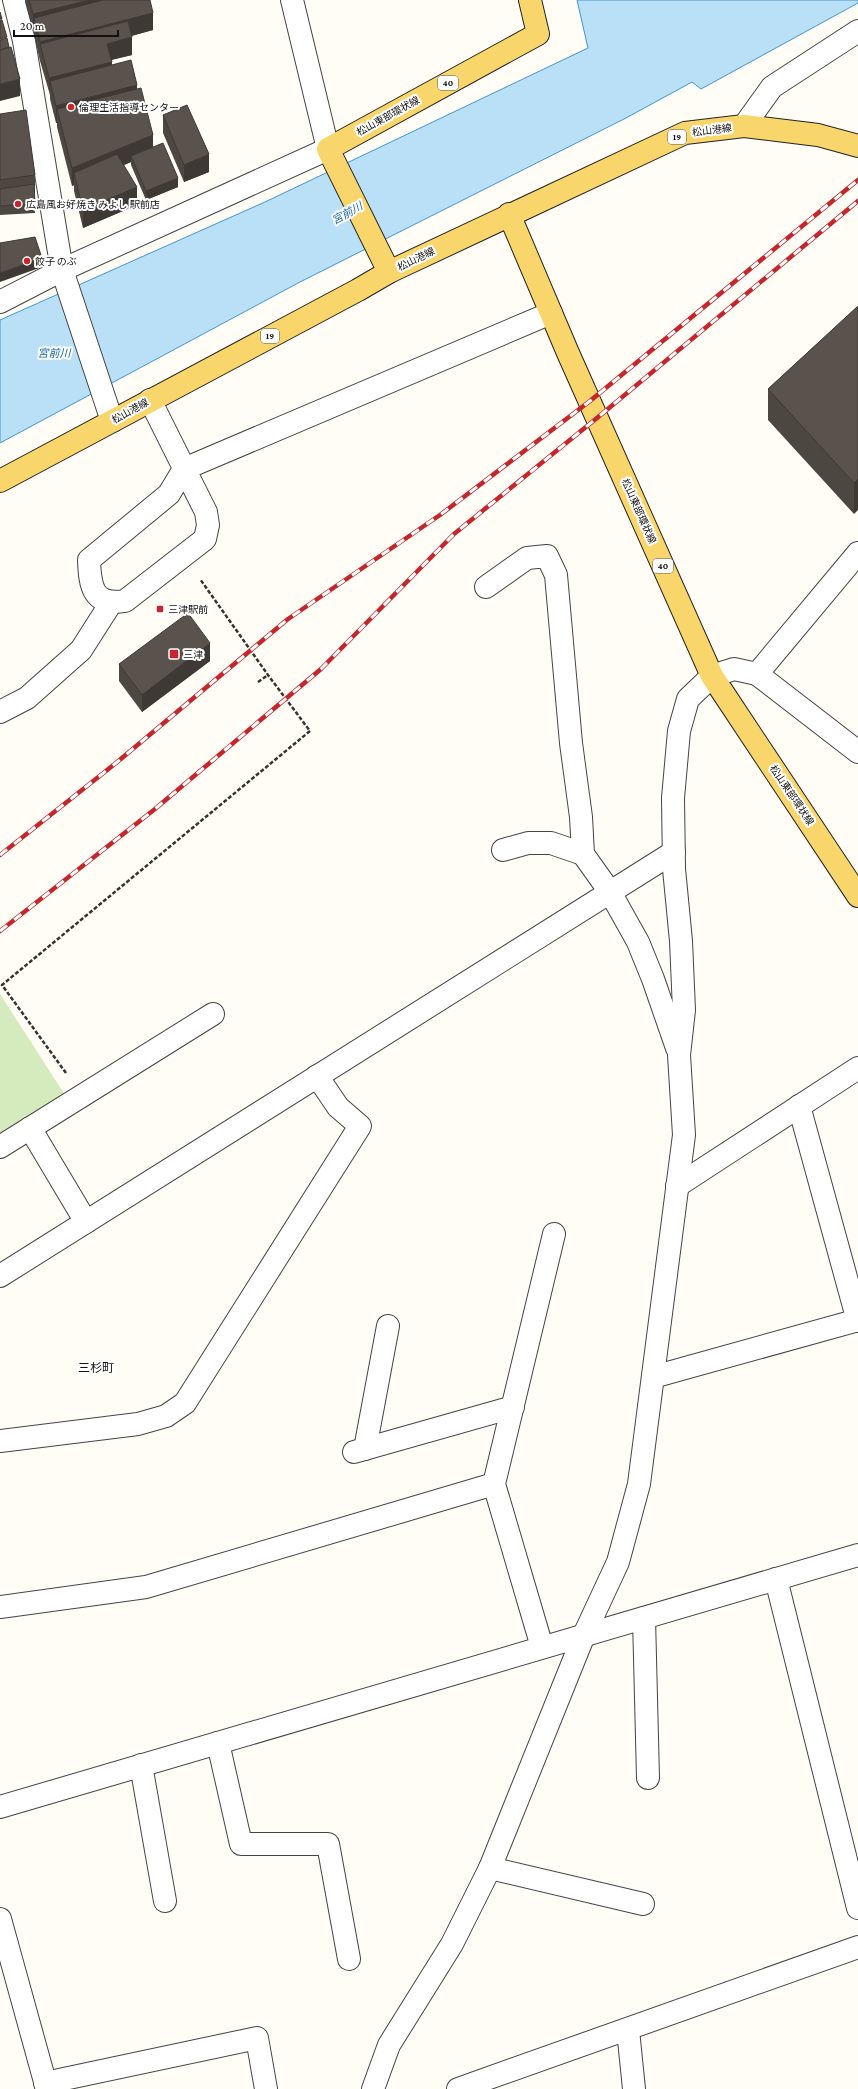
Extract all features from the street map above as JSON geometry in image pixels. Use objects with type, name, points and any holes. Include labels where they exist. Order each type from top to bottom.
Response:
[{"type":"main road","name":"松山東部環状線","points":[[328,149],[538,34],[530,0]]},
{"type":"main road","name":"松山港線","points":[[0,481],[389,272],[509,214],[685,133],[744,126],[818,135],[858,146]]},
{"type":"main road","points":[[328,149],[389,272]]},
{"type":"main road","name":"松山東部環状線","points":[[509,214],[551,313],[712,676],[858,896]]},
{"type":"street","points":[[14,0],[24,41],[62,270],[112,421]]},
{"type":"street","points":[[0,302],[62,270],[328,149],[292,0]]},
{"type":"street","points":[[744,126],[772,87],[858,31]]},
{"type":"street","points":[[150,400],[184,469],[206,512],[208,525],[205,539],[125,601],[111,603],[98,597],[90,580],[89,560],[170,494],[184,469],[551,313]]},
{"type":"street","points":[[757,674],[858,553]]},
{"type":"street","points":[[486,587],[527,558],[547,556],[556,575],[571,743],[581,817],[583,854],[610,892],[638,942],[653,979],[679,1055]]},
{"type":"street","points":[[0,712],[27,698],[81,650],[111,603]]},
{"type":"street","points":[[373,2089],[389,2045],[452,1944],[490,1868],[584,1635],[618,1562],[639,1484],[684,1135],[679,1055],[684,1010],[681,941],[674,852],[673,798],[679,731],[688,699],[712,676],[734,669],[757,674],[858,752]]},
{"type":"street","points":[[503,850],[528,843],[551,843],[583,854]]},
{"type":"street","points":[[0,1276],[674,852]]},
{"type":"street","points":[[0,1146],[214,1014]]},
{"type":"street","points":[[677,1186],[858,1068]]},
{"type":"street","points":[[0,1441],[138,1424],[166,1416],[185,1403],[360,1126],[338,1107],[317,1076]]},
{"type":"street","points":[[653,1377],[858,1321],[799,1106]]},
{"type":"street","points":[[30,1128],[86,1222]]},
{"type":"street","points":[[542,1647],[494,1484],[554,1234]]},
{"type":"street","points":[[388,1326],[360,1451],[513,1407]]},
{"type":"street","points":[[0,1607],[146,1587],[494,1484]]},
{"type":"street","points":[[0,1826],[0,1807],[858,1555]]},
{"type":"street","points":[[776,1579],[858,1908]]},
{"type":"street","points":[[644,1618],[648,1778]]},
{"type":"street","points":[[218,1743],[241,1844],[328,1844],[350,1959]]},
{"type":"street","points":[[141,1766],[165,1900]]},
{"type":"street","points":[[490,1868],[643,1904]]},
{"type":"street","points":[[0,1919],[46,2086],[257,2038],[266,2089]]},
{"type":"street","points":[[458,2089],[628,2030],[858,1947]]},
{"type":"street","points":[[628,2030],[634,2089]]},
{"type":"path","points":[[82,1096],[2,985],[310,731],[183,556]]},
{"type":"path","points":[[258,682],[268,675]]},
{"type":"green space","points":[[0,994],[65,1095],[0,1137]]},
{"type":"water","name":"宮前川","points":[[577,0],[858,0],[858,3],[701,89],[692,82],[626,118],[300,282],[0,443],[0,320],[265,202],[588,48]]},
{"type":"building","points":[[29,0],[90,0],[33,14]]},
{"type":"building","points":[[103,0],[150,0],[153,13],[40,42],[34,18]]},
{"type":"building","points":[[0,20],[2,20],[7,37],[0,39]]},
{"type":"building","points":[[128,21],[132,37],[107,44],[112,62],[49,78],[40,44]]},
{"type":"building","points":[[7,38],[9,47],[0,50],[0,40]]},
{"type":"building","points":[[11,47],[20,79],[0,84],[0,50]]},
{"type":"building","points":[[131,60],[137,85],[56,106],[50,81]]},
{"type":"building","points":[[141,88],[153,135],[72,168],[57,109]]},
{"type":"building","points":[[187,105],[209,154],[184,165],[163,115]]},
{"type":"building","points":[[26,110],[35,175],[0,180],[0,114]]},
{"type":"building","points":[[163,143],[178,178],[146,191],[131,156]]},
{"type":"building","points":[[117,154],[137,187],[83,210],[74,173]]},
{"type":"building","points":[[34,184],[35,204],[0,206],[0,189]]},
{"type":"building","points":[[35,237],[42,258],[0,273],[0,243]]},
{"type":"building","points":[[858,306],[858,479],[854,483],[768,389]]},
{"type":"building","points":[[188,613],[210,643],[142,695],[119,664]]},
{"type":"railway","points":[[0,855],[116,763],[288,619],[440,515],[590,401],[858,180]]},
{"type":"railway","points":[[0,931],[155,809],[321,669],[454,534],[597,418],[858,201]]},
{"type":"place","name":"倫理生活指導センター","points":[[71,107]]},
{"type":"place","name":"広島風お好焼き みよし 駅前店","points":[[18,204]]},
{"type":"place","name":"餃子 のぶ","points":[[27,261]]},
{"type":"place","name":"三津駅前","points":[[160,609]]},
{"type":"place","name":"三津","points":[[174,654]]},
{"type":"district","name":"三杉町","points":[[96,1368]]}]
